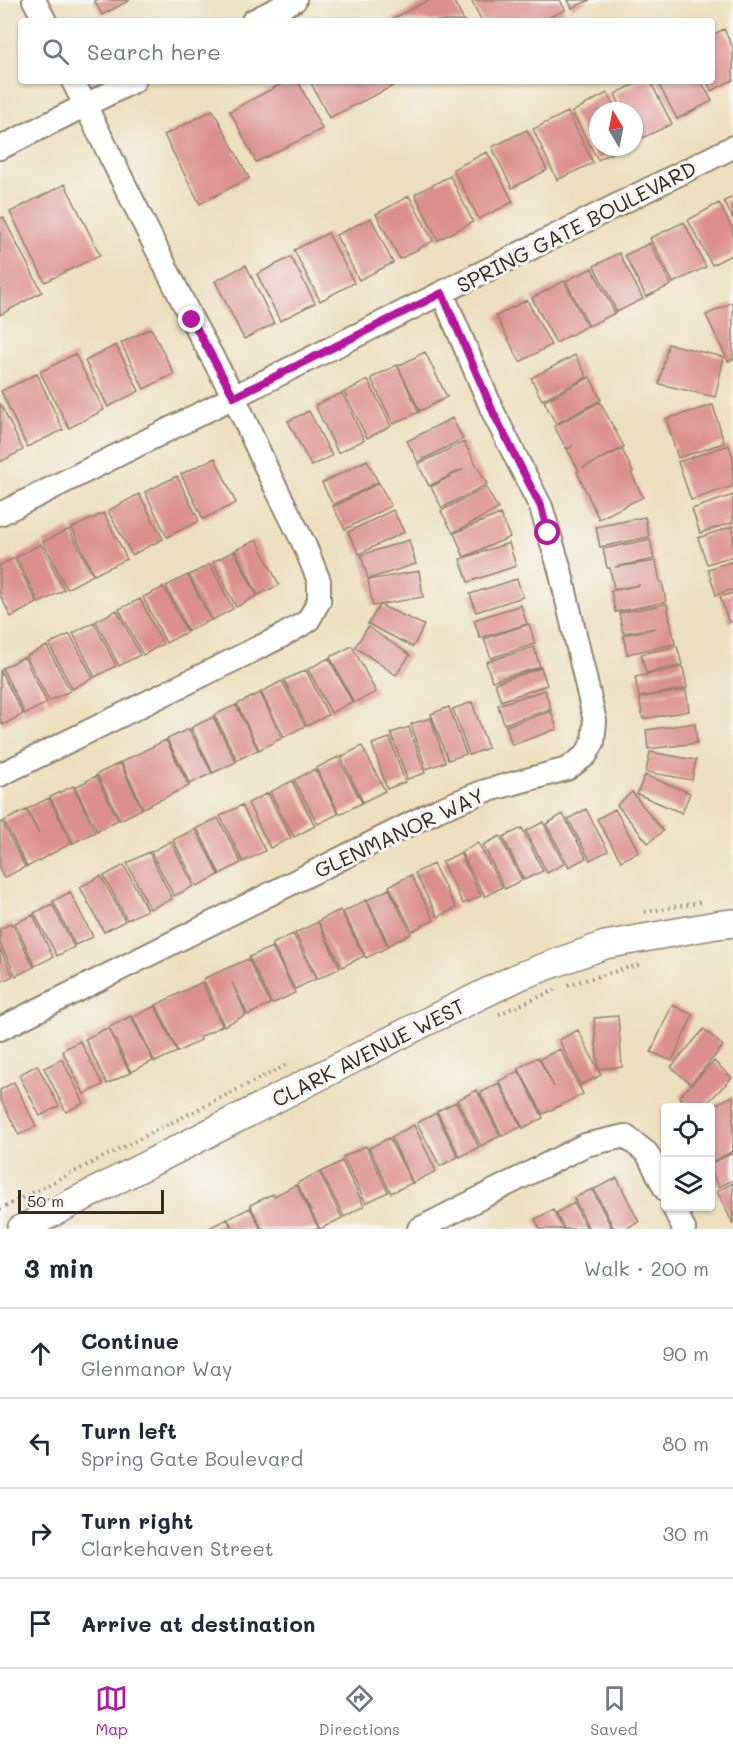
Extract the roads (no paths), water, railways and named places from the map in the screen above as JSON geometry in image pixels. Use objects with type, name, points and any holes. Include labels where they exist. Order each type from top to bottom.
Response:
[{"type":"street","points":[[34,0],[43,18]]},
{"type":"street","points":[[259,18],[295,0]]},
{"type":"street","points":[[0,775],[280,637],[308,621],[319,601],[319,581],[304,544],[234,397],[192,320],[74,84]]},
{"type":"street","points":[[0,148],[128,84]]},
{"type":"street","name":"SPRING GATE BOULEVARD","points":[[0,514],[733,147]]},
{"type":"street","name":"GLENMANOR WAY","points":[[0,1029],[428,815],[485,791],[567,769],[586,755],[592,742],[595,721],[560,570],[541,507],[494,414],[442,293]]},
{"type":"street","name":"CLARK AVENUE WEST","points":[[21,1229],[520,976],[605,945],[733,923]]},
{"type":"street","points":[[419,1229],[585,1145],[625,1136],[647,1154],[661,1181]]},
{"type":"street","points":[[676,1211],[684,1229]]}]
